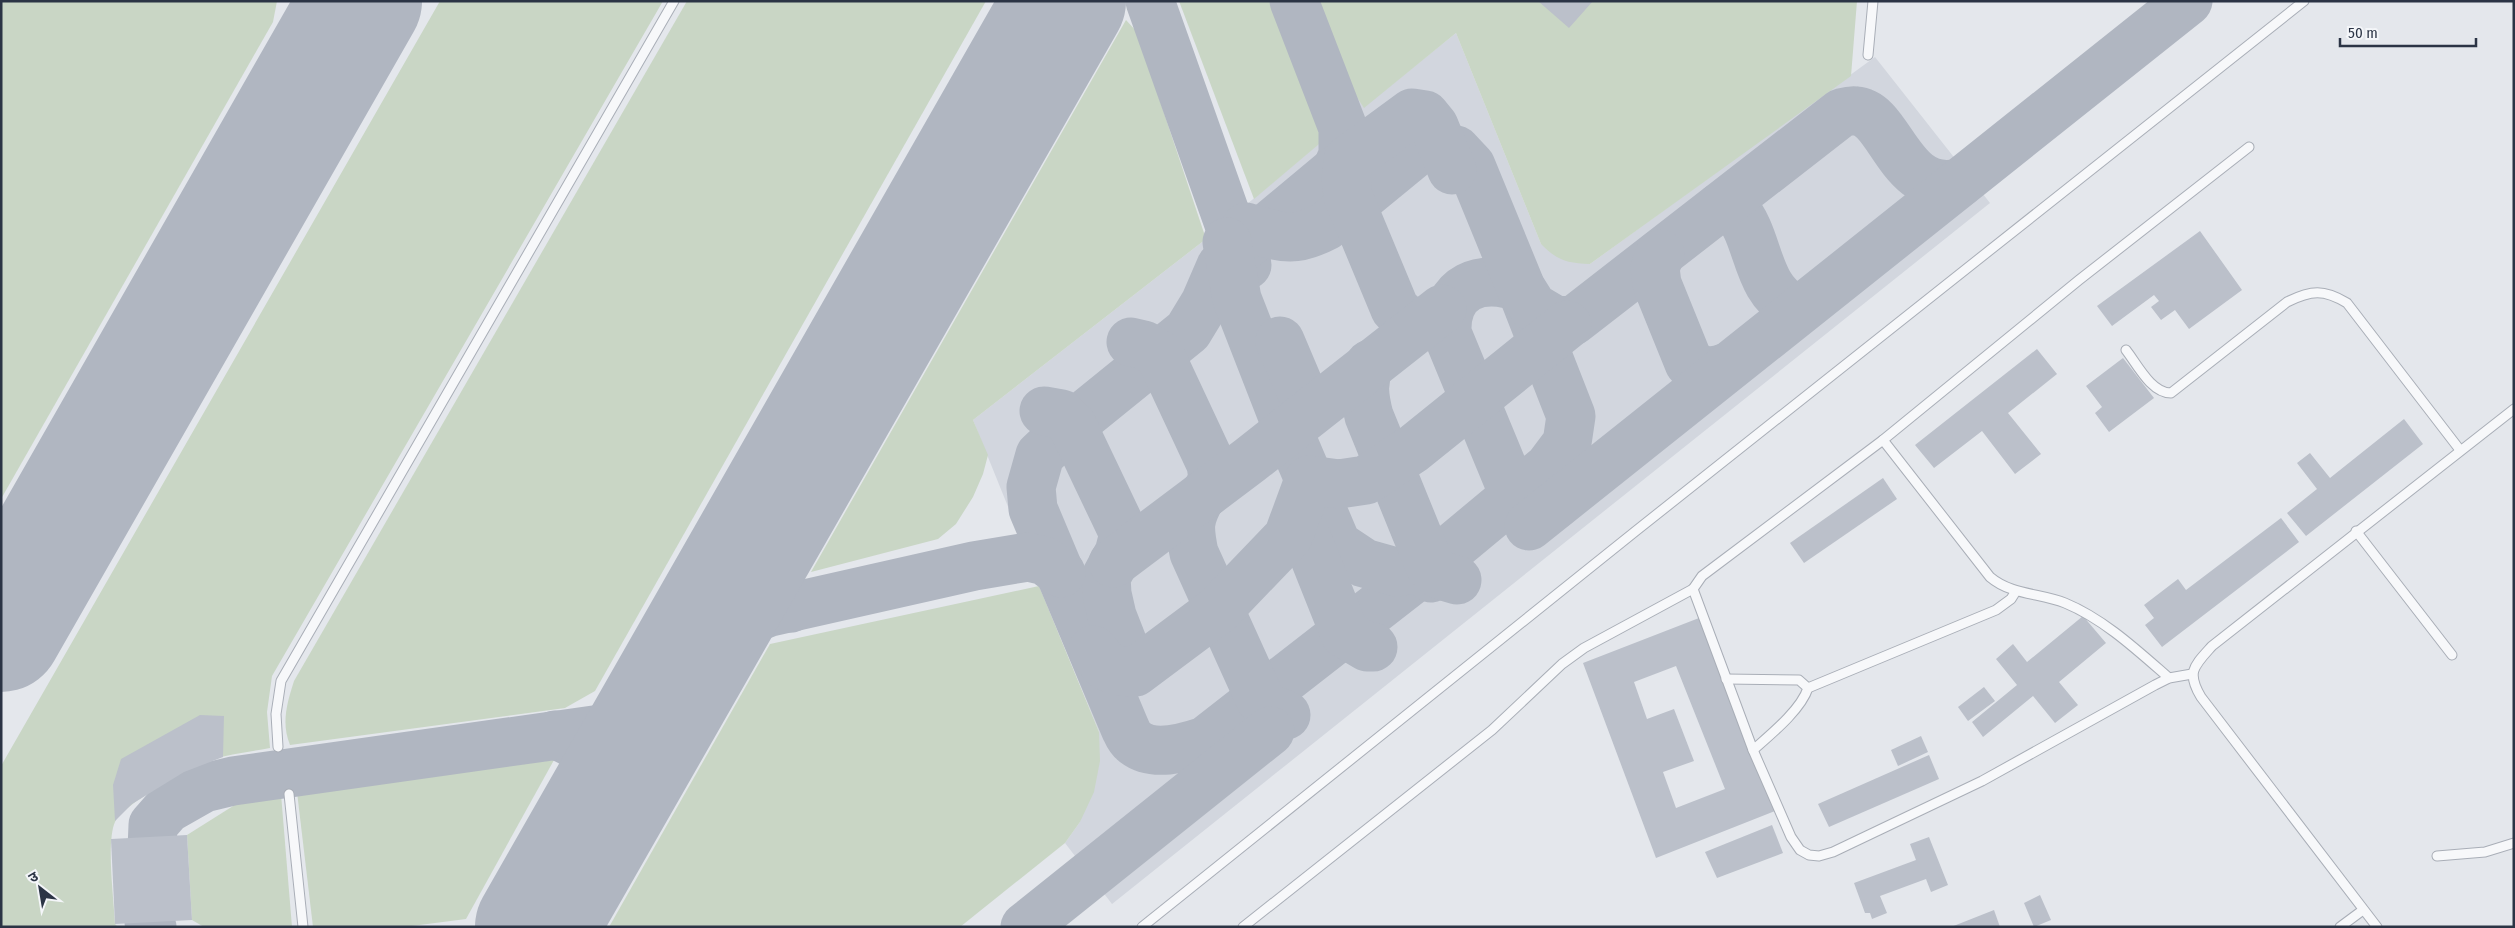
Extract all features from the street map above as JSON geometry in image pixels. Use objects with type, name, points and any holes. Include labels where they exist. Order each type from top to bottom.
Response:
[{"type":"lane","points":[[278,747],[276,714],[281,681],[674,1]]},
{"type":"lane","points":[[1868,55],[1873,1]]},
{"type":"lane","points":[[1142,927],[1637,530],[2304,1]]},
{"type":"lane","points":[[1243,927],[1492,730],[1562,664],[1584,648],[1693,589],[1702,576],[1882,440],[2079,280],[2250,147]]},
{"type":"lane","points":[[2126,350],[2155,388],[2164,393],[2171,393],[2287,302],[2301,295],[2317,292],[2332,294],[2347,303],[2460,450]]},
{"type":"lane","points":[[2377,927],[2201,697],[2195,686],[2192,674],[2197,663],[2212,646],[2356,531],[2514,409]]},
{"type":"lane","points":[[1882,440],[1990,577],[1999,584],[2016,591],[2047,597],[2084,612],[2109,629],[2169,678]]},
{"type":"lane","points":[[2356,531],[2452,655]]},
{"type":"lane","points":[[1693,589],[1753,750],[1791,837],[1800,850],[1809,855],[1819,856],[1833,852],[1982,781],[2169,678],[2192,674]]},
{"type":"lane","points":[[1753,750],[1778,728],[1808,688],[1996,610],[2011,599],[2016,591]]},
{"type":"lane","points":[[1726,678],[1799,680],[1808,688]]},
{"type":"lane","points":[[289,794],[304,927]]},
{"type":"lane","points":[[2437,856],[2484,852],[2514,843]]},
{"type":"lane","points":[[2340,927],[2363,910]]},
{"type":"shaded area","points":[[1456,33],[1541,244],[1590,264],[1875,57],[1990,203],[1112,904],[1065,843],[1080,822],[1099,732],[973,420],[1206,239],[1324,139],[1312,98],[1348,84],[1364,107]]},
{"type":"green space","points":[[1,1],[277,1],[273,22],[1,499]]},
{"type":"green space","points":[[440,1],[663,1],[272,676],[267,712],[270,748],[210,760],[158,787],[121,814],[115,822],[111,843],[115,924],[118,927],[1,927],[1,766]]},
{"type":"green space","points":[[687,1],[986,1],[595,691],[565,708],[290,745],[285,721],[287,705],[294,681]]},
{"type":"green space","points":[[1179,1],[1275,1],[1312,98],[1325,139],[1254,199]]},
{"type":"green space","points":[[1316,1],[1857,1],[1851,76],[1590,264],[1575,263],[1558,258],[1541,244],[1456,33],[1364,108],[1348,84]]},
{"type":"green space","points":[[1126,20],[1137,32],[1206,239],[973,420],[988,455],[983,474],[973,497],[956,524],[938,539],[811,572]]},
{"type":"green space","points":[[1039,586],[1099,732],[1100,761],[1094,792],[1080,822],[1065,843],[960,927],[609,927],[770,644]]},
{"type":"green space","points":[[554,760],[466,919],[404,927],[313,927],[297,792]]},
{"type":"green space","points":[[281,794],[292,927],[204,927],[192,920],[187,835],[241,801]]},
{"type":"building","points":[[1538,1],[1593,1],[1569,28]]},
{"type":"building","points":[[2200,231],[2242,290],[2189,329],[2175,310],[2161,320],[2151,307],[2159,301],[2154,295],[2112,326],[2097,306]]},
{"type":"building","points":[[2037,349],[2057,374],[2008,413],[2041,454],[2015,474],[1982,431],[1934,468],[1915,445]]},
{"type":"building","points":[[2123,358],[2154,398],[2109,432],[2095,413],[2102,407],[2086,386]]},
{"type":"building","points":[[2404,419],[2423,444],[2306,536],[2287,513],[2317,489],[2297,463],[2310,453],[2330,478]]},
{"type":"building","points":[[1883,478],[1897,499],[1804,563],[1790,543]]},
{"type":"building","points":[[2281,518],[2299,542],[2162,647],[2145,625],[2154,618],[2144,605],[2178,579],[2186,590]]},
{"type":"building","points":[[2083,616],[2106,643],[2059,682],[2078,705],[2055,723],[2033,696],[1983,737],[1972,722],[2017,685],[1996,659],[2013,644],[2027,662]]},
{"type":"building","points":[[1699,618],[1775,811],[1656,858],[1583,663]],"holes":[[[1676,666],[1725,789],[1676,808],[1663,772],[1694,761],[1674,709],[1647,719],[1634,682]]]},
{"type":"building","points":[[1984,687],[1995,701],[1968,721],[1958,707]]},
{"type":"building","points":[[200,715],[224,716],[223,757],[184,772],[132,804],[115,821],[113,785],[121,759]]},
{"type":"building","points":[[1921,736],[1928,752],[1898,766],[1891,750]]},
{"type":"building","points":[[1929,755],[1939,779],[1829,827],[1818,804]]},
{"type":"building","points":[[1772,825],[1783,853],[1717,878],[1705,852]]},
{"type":"building","points":[[187,835],[192,920],[115,924],[111,839]]},
{"type":"building","points":[[1929,837],[1948,885],[1931,892],[1926,879],[1880,896],[1887,913],[1872,919],[1870,913],[1865,913],[1854,883],[1916,860],[1910,844]]},
{"type":"building","points":[[2040,895],[2051,920],[2034,927],[2024,903]]},
{"type":"building","points":[[1994,910],[2000,927],[1951,927]]},
{"type":"taxiway","points":[[326,1],[331,28],[329,57]]},
{"type":"taxiway","points":[[1150,1],[1228,221],[1247,265]]},
{"type":"taxiway","points":[[1294,1],[1343,128],[1343,155],[1337,169]]},
{"type":"taxiway","points":[[1529,526],[2188,1]]},
{"type":"taxiway","points":[[1246,227],[1286,237],[1295,237],[1314,232],[1326,226],[1421,148],[1440,146],[1456,150],[1471,166],[1521,288],[1533,307],[1555,320],[1573,321],[1841,113],[1854,111],[1868,115],[1878,125],[1909,167],[1923,178],[1939,184],[1959,183]]},
{"type":"taxiway","points":[[1426,322],[1407,320],[1395,309],[1348,196],[1346,179],[1348,160],[1412,113],[1425,115],[1434,126],[1452,170]]},
{"type":"taxiway","points":[[1348,160],[1221,266],[1205,303],[1188,331],[1072,425],[1040,455],[1031,487],[1033,509],[1129,737],[1141,746],[1159,750],[1178,749],[1205,741],[1430,566],[1549,467],[1567,443],[1571,416],[1521,288],[1492,282],[1479,283],[1468,287],[1459,294],[1452,304],[1448,317],[1447,333],[1514,495],[1519,498],[1524,501],[1533,505],[1555,505]]},
{"type":"taxiway","points":[[1720,207],[1734,208],[1743,220],[1765,275],[1781,299],[1794,308],[1805,305]]},
{"type":"taxiway","points":[[1227,242],[1237,299],[1288,430],[1337,545],[1364,563],[1396,572],[1430,566],[1431,578]]},
{"type":"taxiway","points":[[1660,254],[1655,268],[1657,284],[1689,363],[1707,371],[1727,367]]},
{"type":"taxiway","points":[[1113,563],[1250,460],[1442,309]]},
{"type":"taxiway","points":[[1093,650],[1106,666],[1117,671],[1135,672],[1218,610],[1288,537],[1309,480],[1339,484],[1366,480],[1413,449],[1567,325]]},
{"type":"taxiway","points":[[1280,341],[1302,393],[1314,398],[1326,399]]},
{"type":"taxiway","points":[[1131,342],[1144,345],[1160,355],[1211,464],[1213,479],[1206,493]]},
{"type":"taxiway","points":[[1370,364],[1365,389],[1369,416],[1430,566],[1440,575],[1457,580]]},
{"type":"taxiway","points":[[1044,411],[1061,414],[1072,425],[1124,534],[1119,553],[1106,577],[1107,594],[1112,616],[1128,657]]},
{"type":"taxiway","points":[[1201,497],[1191,524],[1194,553],[1260,699],[1268,708],[1286,715]]},
{"type":"taxiway","points":[[773,513],[756,556],[755,583],[761,594],[773,602],[791,608]]},
{"type":"taxiway","points":[[1298,516],[1345,634],[1367,647],[1373,647]]},
{"type":"taxiway","points":[[152,927],[149,922],[153,825],[167,809],[204,788],[233,781],[615,727],[636,719],[657,704],[677,682],[703,645],[734,626],[770,612],[974,566],[1028,557],[1045,561],[1061,573]]},
{"type":"taxiway","points":[[1025,927],[1270,731]]},
{"type":"taxiway","points":[[555,735],[584,750],[599,765],[607,785],[604,805],[599,819]]},
{"type":"taxiway","points":[[528,927],[547,908]]},
{"type":"runway","points":[[1,631],[361,1]]},
{"type":"runway","points":[[536,927],[1065,1]]}]
